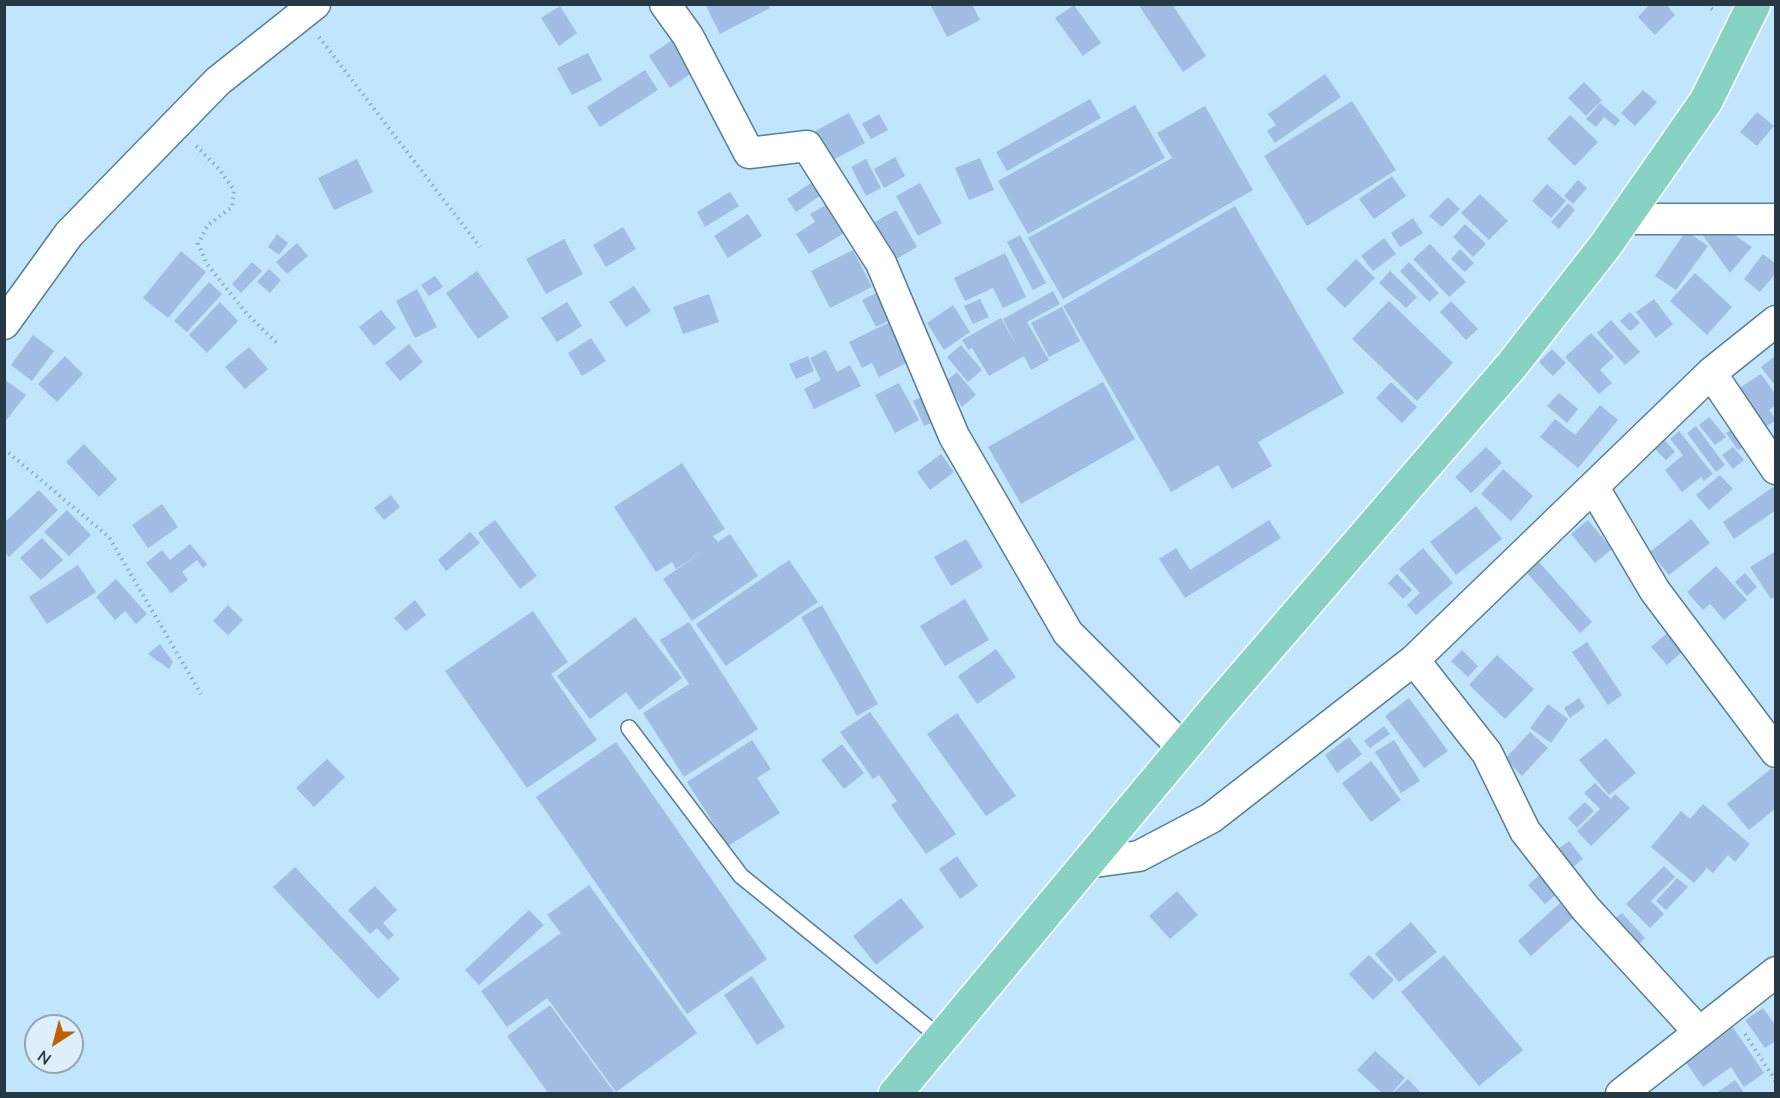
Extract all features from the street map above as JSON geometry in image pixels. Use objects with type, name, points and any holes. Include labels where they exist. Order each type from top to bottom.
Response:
[{"type":"main road","points":[[895,1094],[1374,521],[1512,365],[1624,219],[1706,101],[1754,4]]},
{"type":"street","points":[[665,4],[688,36],[749,153],[807,146],[881,263],[954,436],[1068,633],[1183,748]]},
{"type":"street","points":[[4,324],[69,234],[218,81],[309,10]]},
{"type":"street","points":[[1624,219],[1776,219]]},
{"type":"street","points":[[1088,863],[1139,856],[1211,818],[1414,660],[1711,374],[1776,321]]},
{"type":"street","points":[[1711,374],[1776,469]]},
{"type":"street","points":[[1594,488],[1655,591],[1776,752]]},
{"type":"street","points":[[1414,660],[1487,753],[1525,831],[1586,909],[1698,1031]]},
{"type":"street","points":[[1621,1094],[1698,1031],[1776,972]]},
{"type":"lane","points":[[629,728],[741,876],[942,1039]]},
{"type":"path","points":[[309,10],[480,247]]},
{"type":"path","points":[[176,125],[219,169],[234,190],[232,207],[208,225],[198,244],[207,264],[247,314],[277,344]]},
{"type":"path","points":[[4,449],[109,537],[201,694]]},
{"type":"path","points":[[1728,1008],[1776,1081]]},
{"type":"building","points":[[705,4],[768,4],[770,8],[720,34]]},
{"type":"building","points":[[930,4],[972,4],[980,20],[947,37]]},
{"type":"building","points":[[1138,4],[1172,4],[1206,56],[1183,72]]},
{"type":"building","points":[[1650,4],[1666,4],[1675,15],[1655,35],[1638,17]]},
{"type":"building","points":[[1074,5],[1101,43],[1083,56],[1055,18]]},
{"type":"building","points":[[560,6],[577,33],[559,46],[541,18]]},
{"type":"building","points":[[672,40],[693,72],[670,88],[649,56]]},
{"type":"building","points":[[588,53],[602,80],[572,95],[557,68]]},
{"type":"building","points":[[645,70],[658,90],[600,127],[587,107]]},
{"type":"building","points":[[1325,74],[1341,97],[1275,143],[1267,131],[1276,125],[1268,114]]},
{"type":"building","points":[[1584,82],[1602,100],[1586,116],[1568,98]]},
{"type":"building","points":[[1643,90],[1657,102],[1635,126],[1621,113]]},
{"type":"building","points":[[1090,99],[1101,118],[1007,171],[996,152]]},
{"type":"building","points":[[1352,101],[1396,170],[1307,226],[1264,156]]},
{"type":"building","points":[[1600,103],[1620,120],[1615,126],[1604,117],[1596,127],[1586,119]]},
{"type":"building","points":[[1135,105],[1165,158],[1028,234],[998,181]]},
{"type":"building","points":[[1205,106],[1253,190],[1063,299],[1028,238],[1172,158],[1157,133]]},
{"type":"building","points":[[1757,112],[1774,126],[1757,146],[1740,132]]},
{"type":"building","points":[[849,113],[865,143],[831,161],[815,131]]},
{"type":"building","points":[[879,114],[888,130],[871,139],[862,124]]},
{"type":"building","points":[[1570,115],[1598,142],[1575,166],[1547,139]]},
{"type":"building","points":[[895,157],[905,176],[884,188],[874,169]]},
{"type":"building","points":[[980,158],[994,190],[969,200],[955,168]]},
{"type":"building","points":[[357,159],[373,192],[334,210],[318,178]]},
{"type":"building","points":[[866,159],[881,188],[866,196],[851,167]]},
{"type":"building","points":[[1392,176],[1406,196],[1374,219],[1359,199]]},
{"type":"building","points":[[1578,180],[1587,188],[1573,204],[1564,196]]},
{"type":"building","points":[[814,181],[823,194],[796,212],[787,199]]},
{"type":"building","points":[[920,183],[942,223],[918,236],[896,196]]},
{"type":"building","points":[[1547,184],[1566,201],[1551,218],[1532,201]]},
{"type":"building","points":[[730,192],[739,206],[705,227],[697,212]]},
{"type":"building","points":[[1480,194],[1508,221],[1489,240],[1461,213]]},
{"type":"building","points":[[1448,197],[1460,209],[1442,227],[1429,216]]},
{"type":"building","points":[[829,203],[846,232],[809,254],[796,234],[815,222],[810,214]]},
{"type":"building","points":[[1568,203],[1575,210],[1559,229],[1551,222]]},
{"type":"building","points":[[1235,206],[1344,393],[1258,442],[1272,466],[1232,489],[1218,465],[1171,492],[1063,306]]},
{"type":"building","points":[[896,210],[917,247],[893,261],[873,223]]},
{"type":"building","points":[[748,214],[762,236],[728,258],[714,236]]},
{"type":"building","points":[[1413,218],[1423,233],[1400,247],[1391,233]]},
{"type":"building","points":[[1465,224],[1486,244],[1473,257],[1453,237]]},
{"type":"building","points":[[1718,224],[1752,247],[1730,273],[1699,230]]},
{"type":"building","points":[[623,227],[636,249],[606,267],[593,245]]},
{"type":"building","points":[[1686,231],[1708,246],[1676,290],[1655,276]]},
{"type":"building","points":[[277,234],[288,243],[279,255],[268,247]]},
{"type":"building","points":[[1020,235],[1046,283],[1033,290],[1007,242]]},
{"type":"building","points":[[1384,238],[1396,254],[1373,271],[1361,256]]},
{"type":"building","points":[[564,239],[583,274],[546,294],[526,259]]},
{"type":"building","points":[[297,243],[308,256],[287,274],[276,262]]},
{"type":"building","points":[[1430,244],[1466,282],[1449,297],[1413,259]]},
{"type":"building","points":[[1460,249],[1474,263],[1465,272],[1451,259]]},
{"type":"building","points":[[853,250],[872,287],[830,308],[811,271]]},
{"type":"building","points":[[181,251],[206,272],[168,318],[143,298]]},
{"type":"building","points":[[1005,253],[1026,297],[1003,308],[993,288],[965,301],[954,278]]},
{"type":"building","points":[[1763,254],[1776,264],[1776,273],[1760,292],[1744,279]]},
{"type":"building","points":[[1356,259],[1375,278],[1345,308],[1326,289]]},
{"type":"building","points":[[252,262],[262,271],[241,293],[232,284]]},
{"type":"building","points":[[1409,262],[1439,293],[1429,302],[1400,271]]},
{"type":"building","points":[[269,269],[281,280],[270,293],[257,282]]},
{"type":"building","points":[[477,271],[509,317],[478,339],[446,293]]},
{"type":"building","points":[[1390,271],[1417,297],[1406,308],[1379,283]]},
{"type":"building","points":[[1695,273],[1732,307],[1707,335],[1670,301]]},
{"type":"building","points":[[435,276],[443,287],[429,296],[421,285]]},
{"type":"building","points":[[209,282],[222,294],[187,332],[174,321]]},
{"type":"building","points":[[634,286],[651,311],[626,327],[609,302]]},
{"type":"building","points":[[417,289],[437,327],[415,338],[396,301]]},
{"type":"building","points":[[1053,291],[1060,304],[1027,322],[1049,360],[1031,370],[1024,356],[989,376],[972,348],[968,350],[962,340],[1001,318],[1017,346],[1003,319]]},
{"type":"building","points":[[876,293],[890,320],[876,327],[862,300]]},
{"type":"building","points":[[709,294],[719,322],[683,334],[673,307]]},
{"type":"building","points":[[980,299],[989,317],[973,324],[964,306]]},
{"type":"building","points":[[1654,299],[1673,324],[1656,338],[1636,312]]},
{"type":"building","points":[[1389,301],[1453,363],[1417,401],[1352,339]]},
{"type":"building","points":[[1451,301],[1478,329],[1466,340],[1440,312]]},
{"type":"building","points":[[220,302],[238,321],[207,353],[189,335]]},
{"type":"building","points":[[567,302],[582,326],[557,342],[541,318]]},
{"type":"building","points":[[953,305],[970,332],[944,350],[927,323]]},
{"type":"building","points":[[1062,307],[1080,341],[1049,357],[1031,323]]},
{"type":"building","points":[[381,310],[396,328],[374,346],[359,327]]},
{"type":"building","points":[[1630,312],[1640,323],[1630,331],[1620,321]]},
{"type":"building","points":[[1611,320],[1640,352],[1625,365],[1597,333]]},
{"type":"building","points":[[890,322],[910,361],[879,377],[872,363],[862,368],[849,342]]},
{"type":"building","points":[[1591,333],[1614,357],[1600,370],[1612,383],[1599,394],[1565,357]]},
{"type":"building","points":[[33,335],[54,351],[32,381],[11,365]]},
{"type":"building","points":[[591,338],[606,361],[582,376],[568,353]]},
{"type":"building","points":[[409,344],[423,362],[400,381],[385,363]]},
{"type":"building","points":[[961,345],[982,370],[968,382],[947,357]]},
{"type":"building","points":[[249,347],[268,369],[245,389],[225,367]]},
{"type":"building","points":[[1552,349],[1566,363],[1553,376],[1539,362]]},
{"type":"building","points":[[826,350],[837,372],[850,365],[861,386],[814,409],[804,389],[821,380],[810,358]]},
{"type":"building","points":[[1776,355],[1776,382],[1773,383],[1761,367]]},
{"type":"building","points":[[65,356],[83,374],[57,402],[38,384]]},
{"type":"building","points":[[808,356],[814,371],[796,379],[789,364]]},
{"type":"building","points":[[957,372],[976,395],[962,407],[946,381]]},
{"type":"building","points":[[1761,374],[1776,395],[1776,405],[1769,410],[1776,420],[1759,431],[1733,392]]},
{"type":"building","points":[[4,379],[26,395],[4,423]]},
{"type":"building","points":[[1103,382],[1135,439],[1021,504],[988,447]]},
{"type":"building","points":[[1391,382],[1417,407],[1402,423],[1376,398]]},
{"type":"building","points":[[899,383],[919,420],[895,433],[875,395]]},
{"type":"building","points":[[1559,393],[1578,409],[1567,423],[1547,406]]},
{"type":"building","points":[[926,395],[937,421],[924,426],[913,401]]},
{"type":"building","points":[[1600,405],[1618,420],[1578,468],[1540,437],[1555,419],[1575,435]]},
{"type":"building","points":[[1709,417],[1726,437],[1715,445],[1699,425]]},
{"type":"building","points":[[1696,426],[1725,465],[1716,472],[1687,433]]},
{"type":"building","points":[[1737,426],[1749,444],[1738,450],[1726,433]]},
{"type":"building","points":[[1679,431],[1713,474],[1704,481],[1701,477],[1682,492],[1665,470],[1683,455],[1670,439]]},
{"type":"building","points":[[1663,438],[1675,452],[1666,460],[1653,447]]},
{"type":"building","points":[[84,444],[117,479],[99,497],[66,462]]},
{"type":"building","points":[[1486,447],[1502,463],[1471,493],[1455,477]]},
{"type":"building","points":[[1733,447],[1744,460],[1733,469],[1722,455]]},
{"type":"building","points":[[941,454],[954,472],[930,490],[917,472]]},
{"type":"building","points":[[682,463],[725,529],[713,536],[718,542],[730,534],[758,576],[692,621],[663,579],[706,549],[676,569],[672,562],[656,572],[614,507]]},
{"type":"building","points":[[1503,469],[1533,496],[1511,521],[1481,494]]},
{"type":"building","points":[[1720,475],[1733,489],[1709,510],[1696,495]]},
{"type":"building","points":[[1773,487],[1776,491],[1776,510],[1734,539],[1723,522]]},
{"type":"building","points":[[39,490],[58,510],[9,557],[4,552],[4,523]]},
{"type":"building","points":[[391,495],[400,507],[384,520],[374,508]]},
{"type":"building","points":[[162,504],[178,527],[148,548],[132,525]]},
{"type":"building","points":[[1476,506],[1502,539],[1456,575],[1430,542]]},
{"type":"building","points":[[67,510],[91,535],[69,556],[44,532]]},
{"type":"building","points":[[1691,519],[1710,543],[1669,575],[1650,552]]},
{"type":"building","points":[[495,520],[537,576],[520,589],[478,533]]},
{"type":"building","points":[[1269,520],[1281,538],[1185,598],[1159,559],[1176,548],[1190,570]]},
{"type":"building","points":[[1588,520],[1612,549],[1595,563],[1571,534]]},
{"type":"building","points":[[470,532],[480,543],[446,571],[438,560]]},
{"type":"building","points":[[42,538],[63,560],[41,580],[20,558]]},
{"type":"building","points":[[966,539],[983,567],[951,586],[934,557]]},
{"type":"building","points":[[190,544],[207,564],[203,568],[197,560],[182,572],[188,580],[171,593],[146,563],[162,550],[170,560]]},
{"type":"building","points":[[1423,548],[1453,583],[1416,615],[1407,605],[1420,593],[1399,569]]},
{"type":"building","points":[[1776,551],[1776,596],[1771,599],[1750,567]]},
{"type":"building","points":[[789,560],[818,602],[726,666],[696,624]]},
{"type":"building","points":[[1539,562],[1592,622],[1580,633],[1527,573]]},
{"type":"building","points":[[78,565],[96,592],[47,624],[29,597]]},
{"type":"building","points":[[1716,566],[1747,600],[1724,620],[1710,604],[1703,610],[1687,592]]},
{"type":"building","points":[[1745,573],[1757,587],[1747,596],[1735,582]]},
{"type":"building","points":[[1397,574],[1412,590],[1403,599],[1388,583]]},
{"type":"building","points":[[116,579],[147,614],[136,624],[125,611],[115,620],[96,597]]},
{"type":"building","points":[[965,599],[989,640],[945,666],[920,626]]},
{"type":"building","points":[[415,600],[426,615],[406,631],[394,618]]},
{"type":"building","points":[[228,605],[243,620],[228,635],[213,621]]},
{"type":"building","points":[[822,605],[878,704],[857,716],[801,617]]},
{"type":"building","points":[[533,611],[568,662],[551,674],[597,740],[527,788],[445,671]]},
{"type":"building","points":[[635,617],[682,678],[639,710],[626,692],[590,719],[557,676]]},
{"type":"building","points":[[689,622],[758,729],[684,777],[643,713],[689,684],[660,640]]},
{"type":"building","points":[[1672,629],[1688,647],[1667,665],[1651,647]]},
{"type":"building","points":[[1587,642],[1622,695],[1608,705],[1572,652]]},
{"type":"building","points":[[160,644],[173,662],[169,669],[148,654]]},
{"type":"building","points":[[996,649],[1016,677],[977,704],[958,676]]},
{"type":"building","points":[[1462,650],[1478,666],[1468,677],[1451,661]]},
{"type":"building","points":[[1497,655],[1534,689],[1505,719],[1469,685]]},
{"type":"building","points":[[1409,698],[1448,751],[1424,768],[1385,716]]},
{"type":"building","points":[[1579,698],[1585,707],[1570,718],[1564,708]]},
{"type":"building","points":[[1548,704],[1568,719],[1551,743],[1530,728]]},
{"type":"building","points":[[870,712],[956,834],[926,854],[891,805],[897,801],[879,775],[873,779],[840,732]]},
{"type":"building","points":[[957,713],[1016,796],[986,816],[927,734]]},
{"type":"building","points":[[1384,726],[1390,734],[1370,748],[1364,741]]},
{"type":"building","points":[[1530,732],[1548,748],[1522,776],[1505,759]]},
{"type":"building","points":[[1349,737],[1362,754],[1337,773],[1325,755]]},
{"type":"building","points":[[1606,738],[1636,773],[1609,795],[1579,760]]},
{"type":"building","points":[[752,740],[771,769],[757,778],[780,813],[728,846],[687,782]]},
{"type":"building","points":[[1394,740],[1420,781],[1401,793],[1375,752]]},
{"type":"building","points":[[616,742],[767,959],[687,1014],[536,797]]},
{"type":"building","points":[[842,744],[864,773],[844,789],[821,760]]},
{"type":"building","points":[[327,759],[345,777],[314,807],[296,788]]},
{"type":"building","points":[[1371,761],[1401,800],[1371,822],[1342,783]]},
{"type":"building","points":[[1772,768],[1776,772],[1776,808],[1749,830],[1727,804]]},
{"type":"building","points":[[1595,783],[1611,799],[1615,794],[1630,808],[1591,846],[1577,831],[1600,809],[1584,793]]},
{"type":"building","points":[[1585,802],[1594,811],[1577,828],[1568,818]]},
{"type":"building","points":[[1703,804],[1750,844],[1735,862],[1728,855],[1713,873],[1707,868],[1694,883],[1651,847],[1681,811],[1690,819]]},
{"type":"building","points":[[1569,841],[1583,859],[1569,870],[1554,852]]},
{"type":"building","points":[[957,856],[978,886],[960,899],[939,869]]},
{"type":"building","points":[[1664,866],[1675,877],[1651,901],[1664,914],[1650,928],[1626,904]]},
{"type":"building","points":[[295,867],[400,979],[378,999],[273,887]]},
{"type":"building","points":[[1544,871],[1561,890],[1545,904],[1528,885]]},
{"type":"building","points":[[1677,878],[1688,887],[1666,910],[1656,901]]},
{"type":"building","points":[[589,885],[697,1033],[616,1092],[547,998],[507,1027],[481,991],[561,933],[547,915]]},
{"type":"building","points":[[375,886],[397,910],[383,923],[394,935],[388,940],[377,928],[370,934],[348,910]]},
{"type":"building","points":[[1177,891],[1198,915],[1170,939],[1149,916]]},
{"type":"building","points":[[901,898],[924,927],[876,965],[853,936]]},
{"type":"building","points":[[1560,903],[1573,918],[1531,956],[1518,941]]},
{"type":"building","points":[[529,910],[544,925],[479,985],[465,970]]},
{"type":"building","points":[[1622,913],[1645,938],[1638,945],[1614,919]]},
{"type":"building","points":[[1411,922],[1437,952],[1399,982],[1375,954]]},
{"type":"building","points":[[1369,955],[1394,980],[1373,1000],[1349,974]]},
{"type":"building","points":[[1444,955],[1523,1050],[1479,1086],[1401,992]]},
{"type":"building","points":[[752,976],[785,1027],[757,1045],[724,995]]},
{"type":"building","points":[[550,1005],[614,1092],[612,1094],[549,1094],[507,1036]]},
{"type":"building","points":[[1763,1008],[1776,1026],[1776,1041],[1765,1048],[1745,1020]]},
{"type":"building","points":[[1726,1017],[1764,1073],[1744,1087],[1731,1067],[1703,1087],[1678,1051]]},
{"type":"building","points":[[1375,1051],[1405,1078],[1391,1094],[1383,1094],[1357,1070]]},
{"type":"building","points":[[1408,1079],[1422,1094],[1392,1094]]},
{"type":"building","points":[[1735,1080],[1743,1091],[1739,1094],[1715,1094]]}]
